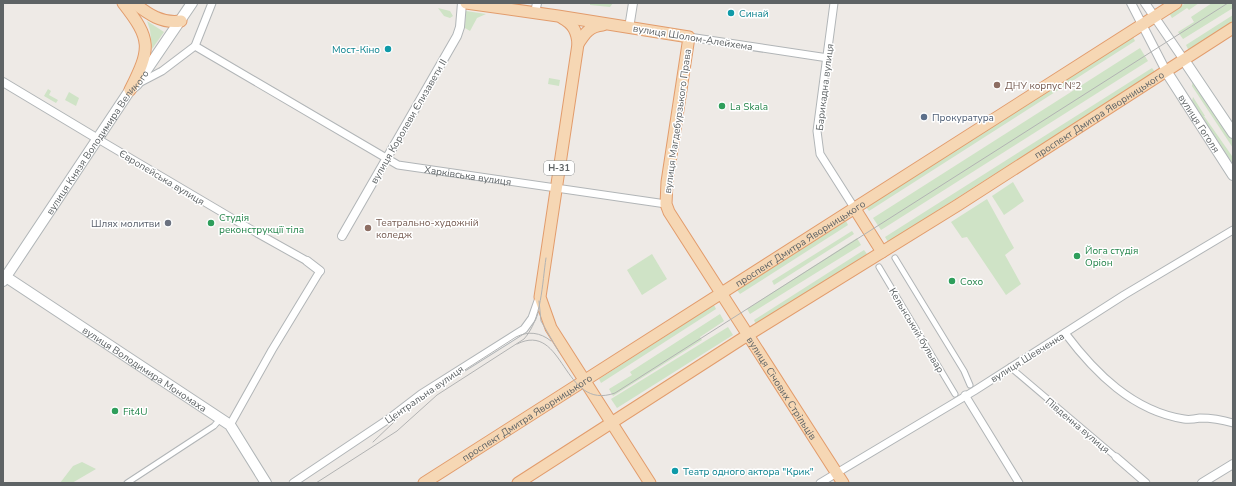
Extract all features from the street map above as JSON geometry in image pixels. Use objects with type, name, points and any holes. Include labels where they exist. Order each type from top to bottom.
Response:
[{"type":"main road","points":[[123,3],[143,31],[147,50],[134,87]]},
{"type":"main road","points":[[134,3],[155,17],[174,22],[181,21]]},
{"type":"main road","name":"вулиця Князя Володимира Великого","points":[[4,277],[192,3]]},
{"type":"main road","name":"Н-31","points":[[466,3],[536,8],[558,16],[570,23],[575,29],[578,44],[540,293],[542,305],[551,328],[585,381]]},
{"type":"main road","name":"проспект Дмитра Яворницького","points":[[424,483],[1176,3]]},
{"type":"main road","name":"вулиця Шолом-Алейхема","points":[[558,16],[689,37]]},
{"type":"main road","points":[[578,44],[586,32],[593,27],[607,24]]},
{"type":"main road","name":"проспект Дмитра Яворницького","points":[[518,483],[748,335],[882,252],[1233,28]]},
{"type":"main road","name":"вулиця Магдебурзького Права","points":[[666,204],[667,182],[689,37]]},
{"type":"main road","points":[[1184,60],[1233,133]]},
{"type":"main road","name":"вулиця Гоголя","points":[[1166,71],[1233,175]]},
{"type":"main road","points":[[666,204],[673,218],[721,294]]},
{"type":"main road","points":[[855,209],[882,252]]},
{"type":"main road","name":"вулиця Володимира Мономаха","points":[[4,277],[230,425],[266,483]]},
{"type":"main road","name":"вулиця Січових Стрільців","points":[[721,294],[843,483]]},
{"type":"main road","points":[[585,381],[650,483]]},
{"type":"street","points":[[134,87],[162,71],[195,46],[212,3]]},
{"type":"street","name":"вулиця Королеви Єлизавети ІІ","points":[[342,236],[457,36],[460,27],[462,3]]},
{"type":"street","points":[[629,28],[633,3]]},
{"type":"street","name":"Барикадна вулиця","points":[[834,3],[828,58],[817,131],[820,154],[855,209]]},
{"type":"street","points":[[1131,3],[1166,71]]},
{"type":"street","points":[[1145,3],[1184,60]]},
{"type":"street","name":"вулиця Шолом-Алейхема","points":[[689,37],[828,58]]},
{"type":"street","name":"Харківська вулиця","points":[[195,46],[398,165],[666,204]]},
{"type":"street","name":"Європейська вулиця","points":[[3,82],[257,233],[307,261],[320,271]]},
{"type":"street","name":"вулиця Шевченка","points":[[820,483],[965,395],[1124,295],[1233,230]]},
{"type":"street","name":"Кельнський бульвар","points":[[895,258],[964,371],[970,385]]},
{"type":"street","name":"Кельнський бульвар","points":[[879,267],[955,394]]},
{"type":"street","points":[[230,425],[276,343],[320,271]]},
{"type":"street","name":"Центральна вулиця","points":[[293,483],[387,420],[426,391],[524,329],[535,313],[540,293]]},
{"type":"street","points":[[1065,333],[1089,364],[1110,383],[1148,408],[1185,420],[1201,418],[1233,423]]},
{"type":"street","name":"Південна вулиця","points":[[1010,367],[1146,483]]},
{"type":"street","points":[[965,395],[1019,483]]},
{"type":"street","points":[[126,483],[214,426],[221,418]]},
{"type":"street","points":[[1202,483],[1233,464]]},
{"type":"green space","points":[[590,3],[613,3],[610,7],[590,5]]},
{"type":"green space","points":[[1186,3],[1199,3],[1189,10],[1187,8],[1172,18],[1169,13]]},
{"type":"green space","points":[[1212,3],[1233,3],[1233,8],[1183,39],[1178,32],[1194,22],[1191,17]]},
{"type":"green space","points":[[438,8],[450,11],[453,16],[450,18],[444,16]]},
{"type":"green space","points":[[466,11],[486,14],[477,18],[470,31],[465,28]]},
{"type":"green space","points":[[1233,15],[1233,23],[1189,51],[1186,45]]},
{"type":"green space","points":[[147,21],[164,32],[152,49],[150,30]]},
{"type":"green space","points":[[1133,37],[1135,41],[869,211],[866,207]]},
{"type":"green space","points":[[1140,48],[1148,61],[881,230],[873,218]]},
{"type":"green space","points":[[1152,68],[1155,72],[888,242],[885,237]]},
{"type":"green space","points":[[549,78],[560,80],[559,86],[548,84]]},
{"type":"green space","points":[[1193,80],[1233,141],[1233,148],[1192,86]]},
{"type":"green space","points":[[48,89],[51,91],[49,95],[58,100],[56,103],[44,96]]},
{"type":"green space","points":[[69,92],[79,98],[76,106],[65,100]]},
{"type":"green space","points":[[1193,97],[1204,116],[1232,156],[1233,164],[1192,101]]},
{"type":"green space","points":[[1013,182],[1024,201],[1004,215],[992,196]]},
{"type":"green space","points":[[987,199],[1014,248],[1005,255],[1021,284],[1006,295],[967,237],[962,238],[951,222]]},
{"type":"green space","points":[[846,221],[848,225],[740,294],[737,290]]},
{"type":"green space","points":[[852,231],[854,234],[774,285],[772,281]]},
{"type":"green space","points":[[857,238],[861,245],[750,314],[747,309]]},
{"type":"green space","points":[[864,250],[867,254],[756,325],[754,320]]},
{"type":"green space","points":[[652,254],[667,279],[642,295],[627,270]]},
{"type":"green space","points":[[714,305],[716,309],[601,383],[599,379]]},
{"type":"green space","points":[[720,314],[724,321],[700,337],[702,340],[613,396],[609,389],[632,375],[630,372]]},
{"type":"green space","points":[[728,327],[733,335],[617,408],[611,399]]},
{"type":"green space","points":[[82,462],[96,469],[72,483],[60,483],[73,466]]},
{"type":"tram line","points":[[517,344],[533,340],[545,344],[555,354],[573,380],[584,390],[598,395],[615,393],[1228,3]]},
{"type":"tram line","points":[[316,483],[397,431],[437,395],[524,339],[530,331],[538,311],[546,258]]},
{"type":"tram line","points":[[539,301],[541,321],[559,352]]},
{"type":"tram line","points":[[373,442],[415,402],[516,337],[534,333],[551,341]]},
{"type":"place","name":"Синай","points":[[731,13]]},
{"type":"place","name":"Мост-Кіно","points":[[388,49]]},
{"type":"place","name":"ДНУ корпус №2","points":[[997,85]]},
{"type":"place","name":"La Skala","points":[[722,106]]},
{"type":"place","name":"Прокуратура","points":[[924,117]]},
{"type":"place","name":"Шлях молитви","points":[[168,223]]},
{"type":"place","name":"Студія реконструкції тіла","points":[[211,223]]},
{"type":"place","name":"Театрально-художній коледж","points":[[368,228]]},
{"type":"place","name":"Йога студія Оріон","points":[[1077,256]]},
{"type":"place","name":"Сохо","points":[[952,281]]},
{"type":"place","name":"Fit4U","points":[[115,411]]},
{"type":"place","name":"Театр одного актора \"Крик\"","points":[[675,471]]}]
